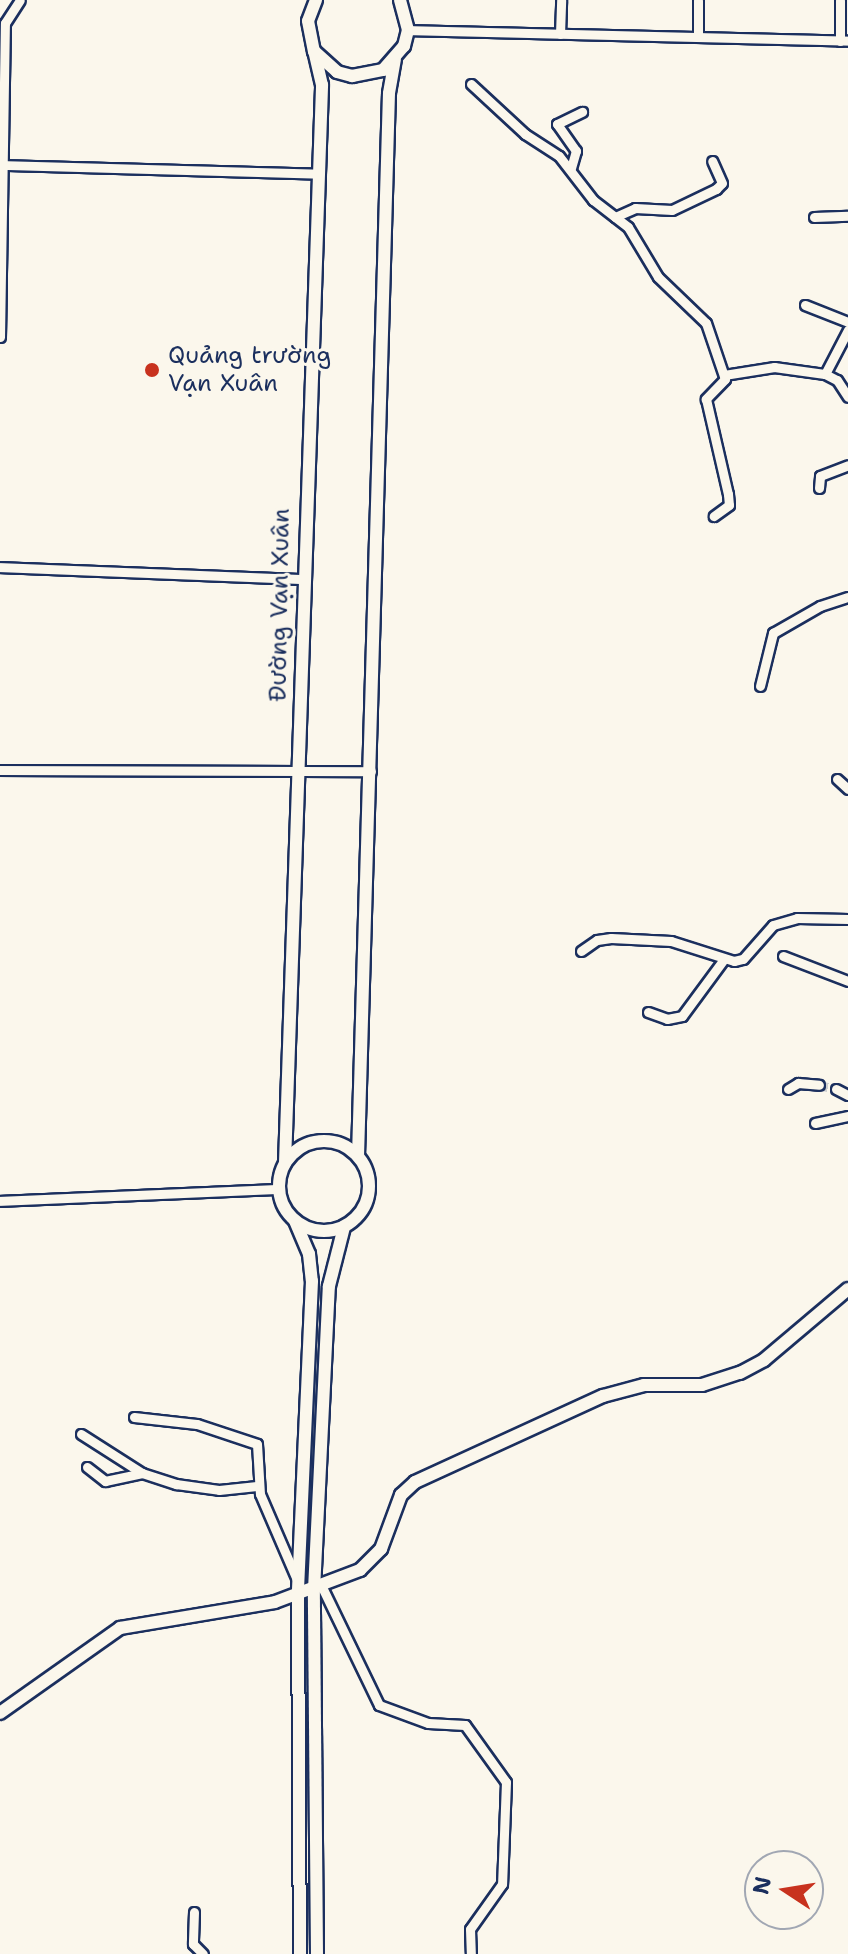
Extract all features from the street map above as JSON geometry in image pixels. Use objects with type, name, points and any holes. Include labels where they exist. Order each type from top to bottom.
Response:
[{"type":"street","points":[[0,337],[5,23],[20,0]]},
{"type":"street","name":"Đường Vạn Xuân","points":[[285,1163],[299,772],[302,579],[322,85],[308,21],[316,0]]},
{"type":"street","points":[[295,1221],[319,1231],[344,1227],[356,1219],[369,1195],[369,1181],[358,1156],[389,93],[395,60],[408,30],[400,0]]},
{"type":"street","points":[[560,34],[561,0]]},
{"type":"street","points":[[698,0],[698,37]]},
{"type":"street","points":[[408,30],[844,41],[840,0]]},
{"type":"street","points":[[314,51],[324,64],[352,76],[368,76],[395,60]]},
{"type":"street","points":[[471,84],[571,168],[593,200],[632,232],[658,277],[706,323],[724,375]]},
{"type":"street","points":[[571,168],[576,151],[557,124],[582,112]]},
{"type":"street","points":[[615,217],[635,208],[672,210],[716,189],[722,183],[712,161]]},
{"type":"street","points":[[3,165],[316,174]]},
{"type":"street","points":[[814,217],[848,216]]},
{"type":"street","points":[[805,305],[848,322]]},
{"type":"street","points":[[825,374],[848,330]]},
{"type":"street","points":[[714,516],[729,505],[706,399],[724,375],[774,367],[825,374],[837,380],[848,397]]},
{"type":"street","points":[[819,488],[820,476],[848,465]]},
{"type":"street","points":[[0,567],[302,579]]},
{"type":"street","points":[[760,686],[773,633],[820,606],[848,597]]},
{"type":"street","points":[[0,770],[371,771]]},
{"type":"street","points":[[837,779],[848,789]]},
{"type":"street","points":[[581,951],[597,940],[611,938],[671,941],[724,959],[743,959],[773,925],[791,919],[848,919]]},
{"type":"street","points":[[783,956],[848,981]]},
{"type":"street","points":[[648,1012],[667,1019],[682,1016],[724,959]]},
{"type":"street","points":[[788,1089],[798,1083],[819,1085]]},
{"type":"street","points":[[836,1089],[848,1095]]},
{"type":"street","points":[[815,1123],[848,1116]]},
{"type":"street","points":[[300,1954],[298,1590],[312,1281],[309,1254],[278,1189],[285,1163],[294,1152],[320,1140],[334,1141],[358,1156]]},
{"type":"street","points":[[0,1201],[278,1189]]},
{"type":"street","points":[[317,1954],[318,1588],[329,1286],[344,1227]]},
{"type":"street","points":[[0,1713],[120,1628],[318,1588],[373,1561],[401,1495],[415,1482],[603,1396],[644,1385],[702,1385],[740,1373],[764,1360],[848,1289]]},
{"type":"street","points":[[134,1417],[197,1424],[257,1444],[257,1486],[298,1590]]},
{"type":"street","points":[[81,1434],[142,1473],[210,1489],[257,1486]]},
{"type":"street","points":[[87,1467],[105,1481],[142,1473]]},
{"type":"street","points":[[318,1588],[379,1705],[428,1723],[465,1725],[506,1782],[502,1884],[470,1929],[471,1954]]},
{"type":"street","points":[[194,1912],[193,1944],[203,1954]]},
{"type":"tunnel","points":[[819,1085],[836,1089]]},
{"type":"place","name":"Quảng trường Vạn Xuân","points":[[152,370]]}]
